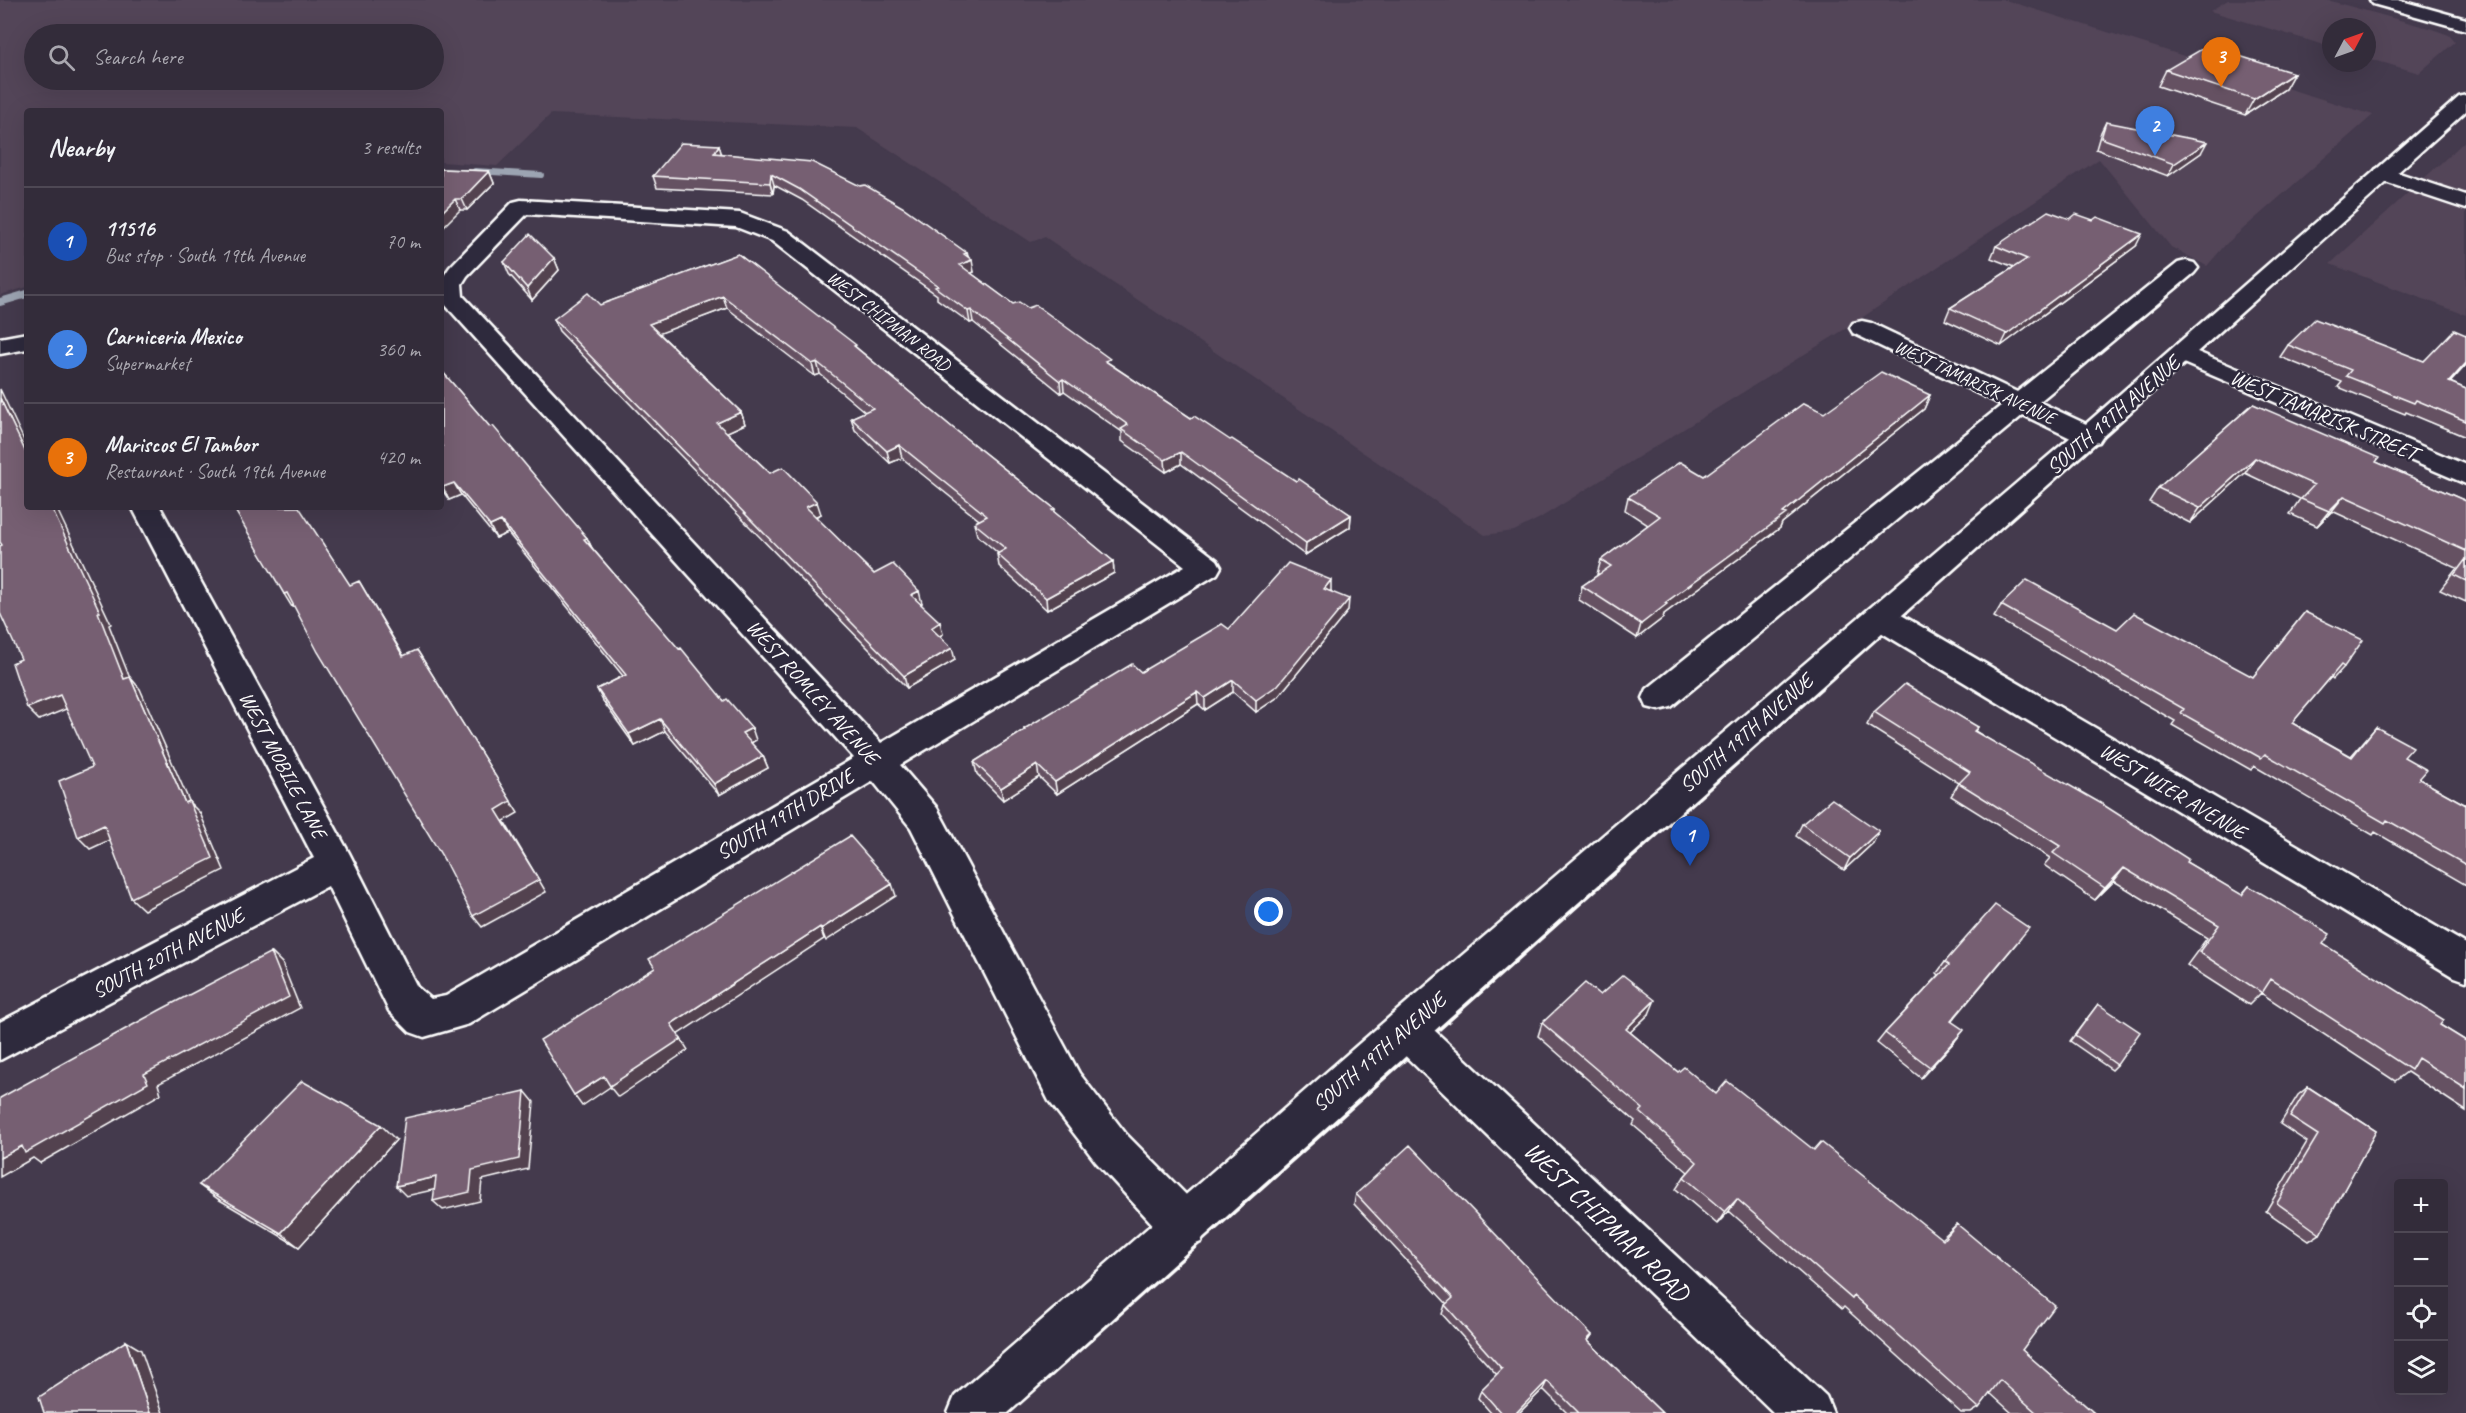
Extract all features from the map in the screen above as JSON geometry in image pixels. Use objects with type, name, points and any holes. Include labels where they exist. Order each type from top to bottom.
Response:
[{"type":"street","points":[[2379,0],[2466,25]]},
{"type":"street","points":[[2438,0],[2466,8]]},
{"type":"street","name":"SOUTH 19TH AVENUE","points":[[972,1413],[1405,1029],[2089,436],[2466,101]]},
{"type":"street","points":[[2384,174],[2466,202]]},
{"type":"street","name":"WEST CHIPMAN ROAD","points":[[521,207],[740,220],[769,230],[1206,567]]},
{"type":"street","name":"WEST ROMLEY AVENUE","points":[[521,207],[458,272],[450,284],[451,297],[876,760],[924,818],[1064,1088],[1111,1148],[1185,1226]]},
{"type":"street","points":[[1659,698],[2186,268]]},
{"type":"street","name":"WEST TAMARISK AVENUE","points":[[1862,328],[2089,436]]},
{"type":"street","points":[[0,346],[24,342]]},
{"type":"street","name":"WEST TAMARISK STREET","points":[[2182,354],[2466,475]]},
{"type":"street","name":"WEST MOBILE LANE","points":[[148,510],[336,864],[402,999],[424,1019]]},
{"type":"street","name":"SOUTH 19TH DRIVE","points":[[424,1019],[455,1011],[876,760],[1206,567]]},
{"type":"street","name":"WEST WIER AVENUE","points":[[1880,617],[2466,964]]},
{"type":"street","name":"SOUTH 20TH AVENUE","points":[[0,1042],[336,864]]},
{"type":"street","name":"WEST CHIPMAN ROAD","points":[[1405,1029],[1809,1413]]},
{"type":"shaded area","points":[[0,0],[2005,0],[2373,115],[2226,244],[2207,266],[2171,247],[2099,159],[1842,331],[1540,518],[1514,531],[1485,535],[1045,237],[1031,242],[857,128],[551,114],[497,166],[444,162],[444,108],[24,108],[24,288],[0,295]]},
{"type":"shaded area","points":[[2228,0],[2327,0],[2432,29],[2449,35],[2455,42],[2419,73],[2376,61],[2376,18],[2322,18],[2322,44],[2210,11]]},
{"type":"shaded area","points":[[2465,141],[2466,315],[2330,264]]},
{"type":"building","points":[[2207,46],[2294,73],[2254,99],[2166,70]]},
{"type":"building","points":[[2106,122],[2207,142],[2174,164],[2101,138]]},
{"type":"building","points":[[681,143],[719,145],[714,153],[812,162],[860,186],[865,185],[904,208],[967,253],[964,254],[972,260],[960,265],[1013,304],[1019,302],[1028,308],[1036,305],[1110,359],[1105,361],[1191,418],[1194,416],[1296,481],[1299,479],[1351,515],[1306,543],[1181,452],[1165,460],[1121,429],[1128,425],[1063,379],[1060,381],[971,310],[968,311],[935,287],[938,286],[799,189],[771,174],[770,183],[653,176]]},
{"type":"building","points":[[444,169],[489,171],[462,199],[455,199],[444,210]]},
{"type":"building","points":[[2048,211],[2070,219],[2076,214],[2093,220],[2097,217],[2142,234],[2007,334],[1950,308],[2027,259],[1996,246]]},
{"type":"building","points":[[530,234],[554,258],[527,288],[504,262]]},
{"type":"building","points":[[738,254],[856,345],[854,346],[953,428],[1055,509],[1052,510],[1113,561],[1046,598],[997,554],[1006,549],[974,523],[987,516],[899,445],[887,451],[851,418],[873,408],[817,362],[812,364],[723,296],[649,324],[741,412],[717,423],[770,473],[783,467],[817,502],[806,507],[874,574],[893,564],[919,591],[911,595],[940,622],[931,628],[952,648],[904,676],[554,319],[588,293],[600,305]]},
{"type":"building","points":[[2315,319],[2424,361],[2454,330],[2466,335],[2466,363],[2449,382],[2466,389],[2466,421],[2416,400],[2414,403],[2346,376],[2351,370],[2288,345]]},
{"type":"building","points":[[1881,372],[1930,395],[1783,513],[1786,514],[1665,603],[1667,604],[1641,624],[1582,586],[1611,566],[1601,560],[1660,516],[1628,497],[1680,462],[1704,476],[1804,403],[1824,413]]},
{"type":"building","points":[[444,373],[490,427],[493,426],[587,538],[584,539],[679,649],[681,648],[724,701],[727,699],[752,728],[742,733],[763,756],[714,784],[660,719],[629,734],[597,689],[626,675],[501,521],[490,526],[454,483],[444,487]]},
{"type":"building","points":[[0,398],[24,449],[24,510],[52,510],[100,612],[98,612],[124,679],[130,677],[185,803],[189,801],[213,858],[131,898],[104,825],[78,837],[59,781],[92,767],[60,695],[27,708],[12,663],[21,659],[0,613],[0,546],[2,545],[0,542]]},
{"type":"building","points":[[2253,404],[2379,458],[2376,462],[2466,501],[2466,551],[2344,496],[2329,511],[2301,499],[2314,485],[2255,458],[2200,508],[2158,488]]},
{"type":"building","points":[[235,510],[301,510],[350,585],[359,581],[403,656],[417,650],[511,801],[496,810],[539,880],[473,916],[442,856],[318,652],[287,593],[284,594]]},
{"type":"building","points":[[2466,559],[2466,581],[2454,575]]},
{"type":"building","points":[[1288,563],[1331,580],[1324,589],[1349,599],[1278,685],[1256,700],[1233,680],[1205,698],[1197,692],[1055,782],[1037,765],[1001,788],[974,762],[1132,664],[1141,672],[1222,624],[1229,629]]},
{"type":"building","points":[[2027,580],[2117,629],[2134,613],[2253,677],[2305,612],[2363,640],[2344,667],[2341,665],[2292,723],[2352,757],[2376,727],[2413,747],[2404,757],[2427,770],[2419,779],[2466,805],[2466,865],[2387,820],[2385,823],[2265,754],[2261,758],[2181,713],[2184,709],[2001,605]]},
{"type":"building","points":[[1905,684],[1978,727],[1974,731],[2102,804],[2188,859],[2186,862],[2242,895],[2249,886],[2330,934],[2323,944],[2444,1020],[2440,1025],[2466,1041],[2466,1089],[2418,1058],[2411,1070],[2271,979],[2262,993],[2199,952],[2219,925],[2124,868],[2105,888],[2053,853],[2060,846],[1959,783],[1970,772],[1874,712]]},
{"type":"building","points":[[1832,799],[1879,831],[1850,858],[1802,824]]},
{"type":"building","points":[[850,836],[892,884],[821,929],[820,927],[671,1024],[681,1039],[610,1086],[604,1076],[574,1095],[540,1040],[655,968],[649,959]]},
{"type":"building","points":[[1995,905],[2029,928],[1951,1021],[1964,1030],[1930,1067],[1885,1033],[1949,965],[1945,962]]},
{"type":"building","points":[[271,952],[289,997],[144,1074],[148,1083],[25,1153],[22,1146],[0,1158],[0,1098]]},
{"type":"building","points":[[1623,975],[1655,1000],[1626,1029],[1678,1072],[1684,1067],[1716,1094],[1727,1081],[1814,1150],[1821,1142],[1943,1240],[1957,1224],[2055,1306],[2022,1350],[2094,1413],[2037,1413],[2000,1380],[1979,1408],[1854,1296],[1852,1299],[1737,1199],[1725,1212],[1684,1177],[1697,1162],[1640,1112],[1643,1109],[1542,1023],[1585,983],[1600,995]]},
{"type":"building","points":[[2098,1004],[2140,1032],[2117,1065],[2075,1035]]},
{"type":"building","points":[[302,1081],[381,1125],[281,1233],[199,1185]]},
{"type":"building","points":[[2308,1087],[2376,1131],[2320,1234],[2277,1203],[2318,1135],[2290,1117]]},
{"type":"building","points":[[525,1091],[519,1159],[472,1170],[470,1192],[433,1201],[436,1177],[396,1186],[405,1118]]},
{"type":"building","points":[[1410,1145],[1592,1335],[1587,1340],[1662,1413],[1579,1413],[1547,1381],[1516,1413],[1501,1413],[1481,1390],[1502,1369],[1445,1305],[1453,1298],[1356,1194]]},
{"type":"building","points":[[126,1341],[150,1413],[44,1413],[39,1397]]},
{"type":"waterway","points":[[475,171],[541,175]]},
{"type":"waterway","points":[[0,302],[24,295]]},
{"type":"place","name":"Mariscos El Tambor","points":[[2221,87]]},
{"type":"place","name":"Carniceria Mexico","points":[[2155,156]]},
{"type":"place","name":"11516","points":[[1690,866]]}]
